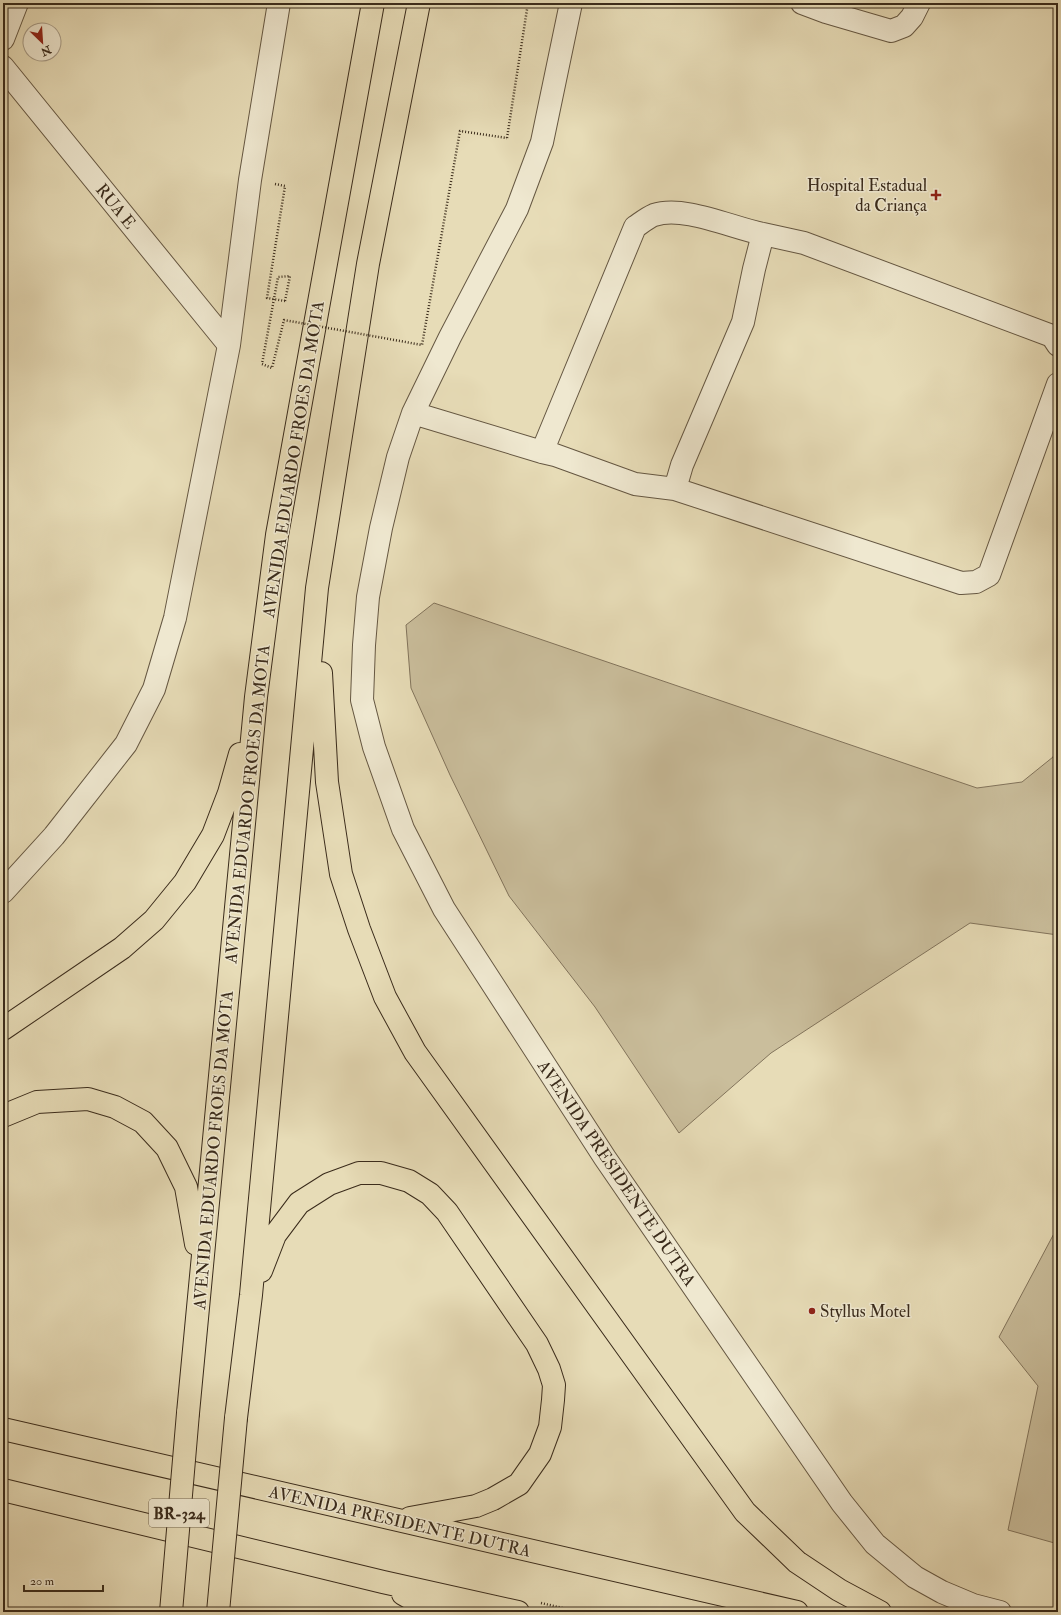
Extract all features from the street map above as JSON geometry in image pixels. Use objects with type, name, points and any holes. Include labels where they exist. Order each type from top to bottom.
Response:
[{"type":"highway","name":"AVENIDA EDUARDO FROES DA MOTA","points":[[171,1612],[201,1273],[256,697],[277,535],[373,3]]},
{"type":"highway","points":[[251,1295],[317,588],[368,264],[419,3]]},
{"type":"highway","points":[[317,588],[327,782],[342,874],[359,929],[385,997],[415,1052],[745,1512],[797,1562],[839,1590],[880,1612]]},
{"type":"highway","points":[[3,1029],[122,948],[154,920],[185,882],[213,835],[229,793],[256,697]]},
{"type":"highway","points":[[3,1116],[37,1102],[88,1099],[115,1107],[143,1122],[167,1148],[186,1187],[201,1273]]},
{"type":"highway","points":[[251,1295],[275,1235],[299,1204],[329,1184],[359,1173],[381,1173],[409,1181],[430,1194],[447,1212],[537,1344],[549,1369],[554,1385],[550,1427],[540,1454],[519,1484],[493,1499],[476,1506],[399,1520]]},
{"type":"highway","name":"BR-324","points":[[218,1612],[236,1418],[251,1295]]},
{"type":"highway","name":"AVENIDA PRESIDENTE DUTRA","points":[[3,1429],[797,1612]]},
{"type":"highway","points":[[3,1490],[383,1582],[518,1612]]},
{"type":"highway","points":[[383,1582],[435,1612]]},
{"type":"street","points":[[3,39],[17,3]]},
{"type":"street","points":[[3,892],[54,836],[126,744],[154,689],[175,618],[229,344],[250,180],[279,3]]},
{"type":"street","name":"AVENIDA PRESIDENTE DUTRA","points":[[571,3],[542,142],[523,194],[517,209],[450,337],[413,413],[398,457],[381,528],[368,597],[364,645],[362,700],[374,747],[403,829],[444,909],[605,1158],[842,1504],[875,1544],[915,1577],[942,1592],[973,1605],[1000,1612]]},
{"type":"street","points":[[802,3],[826,12],[891,31],[904,26],[912,17],[919,3]]},
{"type":"street","name":"RUA E","points":[[3,67],[229,344]]},
{"type":"street","points":[[542,452],[635,227],[654,215],[678,212],[804,244],[1052,336],[1058,345]]},
{"type":"street","points":[[675,489],[682,465],[743,322],[763,234]]},
{"type":"street","points":[[413,413],[542,452],[635,484],[675,489],[960,583],[976,582],[989,575],[1058,384]]},
{"type":"path","points":[[250,180],[285,186],[267,298],[285,301],[290,276],[278,278],[262,364],[272,368],[284,320],[422,345],[460,131],[507,138],[528,3]]},
{"type":"shaded area","points":[[434,603],[977,788],[1022,782],[1053,757],[1058,744],[1058,935],[970,923],[771,1053],[679,1133],[595,1007],[509,896],[450,775],[411,688],[406,625]]},
{"type":"shaded area","points":[[1058,1226],[1058,1544],[1008,1530],[1038,1386],[999,1337]]},
{"type":"place","name":"Hospital Estadual da Criança","points":[[936,195]]},
{"type":"place","name":"Styllus Motel","points":[[812,1311]]}]
